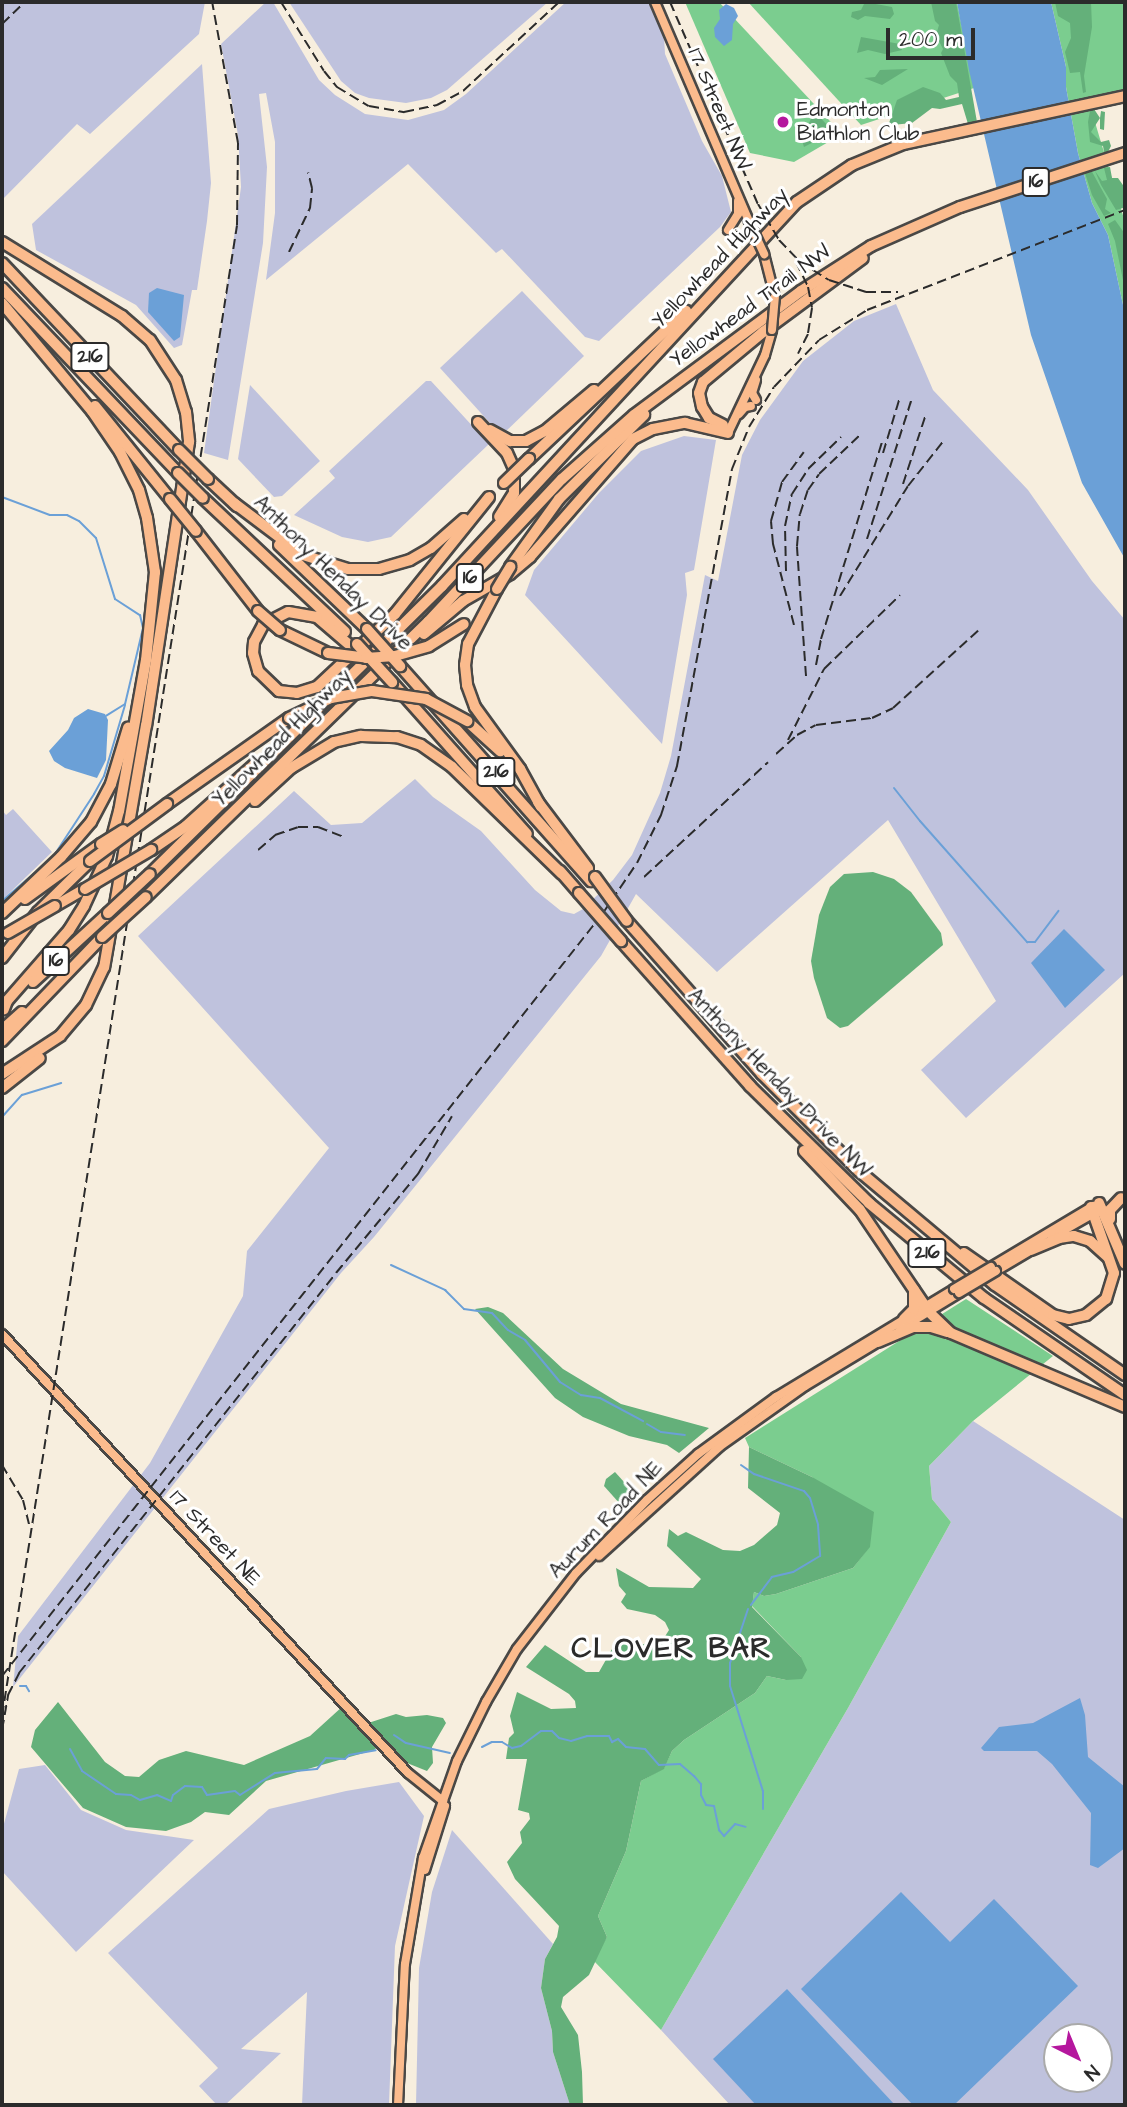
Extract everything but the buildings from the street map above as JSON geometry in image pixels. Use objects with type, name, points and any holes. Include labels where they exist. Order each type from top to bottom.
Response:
[{"type":"highway","name":"Yellowhead Highway","points":[[3,1010],[246,782],[416,611],[569,449],[753,246],[797,202],[837,174],[903,144],[1125,96]]},
{"type":"highway","name":"Yellowhead Trail NW","points":[[580,463],[634,415],[840,264],[931,218],[1125,153]]},
{"type":"highway","points":[[728,428],[715,422],[702,407],[699,393],[703,382],[835,277],[931,218]]},
{"type":"highway","points":[[2,1088],[62,1040],[89,1007],[110,942],[188,466],[189,432],[176,380],[150,340],[122,316],[4,244]]},
{"type":"highway","points":[[234,503],[303,555],[332,566],[362,570],[394,565],[422,554],[489,497],[753,246]]},
{"type":"highway","name":"Anthony Henday Drive","points":[[2,263],[179,450],[367,629],[593,879],[627,921]]},
{"type":"highway","name":"Anthony Henday Drive","points":[[2,288],[178,473],[355,646]]},
{"type":"highway","points":[[2,303],[114,427],[258,611],[280,630],[328,653],[366,658],[395,656],[429,646],[464,624],[497,589]]},
{"type":"highway","points":[[3,1010],[7,1001],[69,930],[100,875],[119,811],[146,660],[155,572],[151,536],[138,490],[109,435],[17,320]]},
{"type":"highway","points":[[416,611],[416,607],[502,514],[514,493],[513,463],[478,422],[510,441],[526,441],[554,424],[657,339]]},
{"type":"highway","points":[[541,807],[520,769],[475,706],[467,685],[468,643],[510,567],[548,513],[592,464],[723,349]]},
{"type":"highway","points":[[357,691],[463,601],[523,563],[633,439],[653,429],[685,423],[728,428]]},
{"type":"highway","name":"Yellowhead Highway","points":[[2,1030],[205,841],[357,691],[580,463]]},
{"type":"highway","points":[[355,646],[317,617],[288,612],[263,625],[254,642],[253,653],[258,671],[279,691],[297,693],[317,687],[396,614],[489,497]]},
{"type":"highway","name":"216","points":[[355,646],[416,715],[427,721],[562,874]]},
{"type":"highway","points":[[2,913],[61,857],[98,810],[117,769],[146,660]]},
{"type":"highway","points":[[2,958],[38,912],[90,861],[170,802],[289,718],[331,698],[372,691],[426,699],[467,721],[503,754],[593,879]]},
{"type":"highway","points":[[5,935],[152,850],[186,826],[294,731]]},
{"type":"highway","points":[[205,841],[312,754],[334,741],[383,735],[421,745],[443,760],[562,874]]},
{"type":"highway","points":[[2,919],[63,869],[170,802]]},
{"type":"highway","name":"Anthony Henday Drive NW","points":[[562,874],[750,1086],[831,1168],[936,1260],[1033,1334],[1125,1395]]},
{"type":"highway","name":"Anthony Henday Drive NW","points":[[627,921],[794,1107],[922,1227],[1024,1306],[1125,1375]]},
{"type":"highway","points":[[2,1041],[102,937]]},
{"type":"highway","points":[[2,1074],[60,1036],[77,1018],[97,986]]},
{"type":"highway","points":[[750,1086],[765,1110],[860,1210],[928,1309],[951,1333]]},
{"type":"highway","points":[[1121,1198],[1110,1210],[1111,1227],[1125,1264]]},
{"type":"highway","points":[[922,1227],[946,1239],[1042,1309],[1061,1317],[1086,1315],[1100,1306],[1110,1291],[1113,1264],[1096,1208]]},
{"type":"highway","points":[[1096,1208],[1111,1227]]},
{"type":"highway","points":[[1031,1250],[1059,1238],[1074,1236],[1096,1245],[1113,1264]]},
{"type":"highway","points":[[904,1319],[914,1309],[913,1286]]},
{"type":"highway","points":[[878,1342],[914,1328],[931,1327],[1125,1407]]},
{"type":"main road","name":"17 Street NW","points":[[655,2],[764,254],[775,297],[772,330],[760,365],[728,428]]},
{"type":"main road","points":[[737,196],[738,214],[728,230],[737,223],[752,228]]},
{"type":"main road","points":[[728,428],[745,407],[754,403],[752,393],[760,365]]},
{"type":"main road","points":[[993,1269],[1031,1250],[1096,1208]]},
{"type":"main road","points":[[993,1269],[1096,1208]]},
{"type":"main road","name":"Aurum Road NE","points":[[398,2105],[405,1964],[423,1858],[437,1813],[469,1742],[512,1665],[544,1619],[587,1567],[719,1447],[798,1391],[993,1269]]},
{"type":"main road","name":"Aurum Road NE","points":[[418,1889],[449,1781],[480,1714],[517,1649],[576,1573],[690,1461],[752,1412],[904,1319],[928,1309]]},
{"type":"main road","name":"17 Street NE","points":[[2,1336],[400,1762],[444,1799]]},
{"type":"main road","points":[[437,1813],[431,1789],[440,1788],[449,1781]]},
{"type":"shaded area","points":[[2,2],[205,2],[199,34],[90,134],[77,124],[2,200]]},
{"type":"shaded area","points":[[266,2],[273,2],[319,80],[335,95],[365,114],[408,120],[444,110],[466,94],[566,2],[648,2],[664,36],[665,54],[702,141],[722,176],[731,212],[720,227],[599,341],[585,337],[502,249],[496,253],[408,164],[266,280],[275,213],[275,142],[266,93],[259,94],[267,167],[263,243],[228,460],[204,453],[241,187],[238,135],[221,44]]},
{"type":"shaded area","points":[[289,2],[548,2],[447,90],[431,98],[406,103],[369,98],[355,93],[341,81]]},
{"type":"shaded area","points":[[202,64],[211,183],[197,290],[192,290],[182,345],[174,348],[136,305],[36,250],[32,224]]},
{"type":"shaded area","points":[[522,291],[584,356],[504,433],[490,423],[440,368]]},
{"type":"shaded area","points":[[896,304],[933,390],[1028,490],[1092,581],[1125,620],[1125,973],[966,1118],[921,1070],[996,1001],[888,820],[717,972],[636,894],[601,956],[374,1237],[341,1273],[13,1687],[18,1636],[150,1463],[243,1296],[247,1251],[329,1148],[138,936],[294,791],[331,825],[362,823],[415,779],[433,797],[481,831],[535,890],[561,911],[574,914],[583,909],[613,880],[632,855],[660,793],[671,756],[705,575],[718,581],[742,455],[760,420],[803,361],[854,321]]},
{"type":"shaded area","points":[[426,381],[431,381],[489,444],[391,537],[368,542],[342,537],[294,515],[335,478],[329,471]]},
{"type":"shaded area","points":[[250,385],[320,461],[282,496],[274,497],[238,459]]},
{"type":"shaded area","points":[[684,436],[716,440],[694,570],[685,573],[687,595],[662,744],[525,595],[534,570],[599,493],[641,451]]},
{"type":"shaded area","points":[[13,809],[52,852],[2,900],[2,810],[6,815]]},
{"type":"shaded area","points":[[973,1421],[1125,1520],[1125,2105],[730,2105],[661,2030],[848,1708],[951,1522],[932,1499],[929,1466]]},
{"type":"shaded area","points":[[45,1765],[81,1810],[126,1830],[194,1840],[76,1952],[2,1871],[2,1831],[19,1769]]},
{"type":"shaded area","points":[[399,1782],[424,1816],[395,1946],[389,2105],[302,2105],[307,1992],[241,2049],[281,2053],[225,2105],[217,2105],[199,2086],[218,2068],[108,1953],[269,1809]]},
{"type":"shaded area","points":[[452,1830],[553,1944],[545,1959],[541,1988],[552,2031],[553,2052],[570,2105],[416,2105],[419,1968],[432,1892]]},
{"type":"green space","points":[[685,2],[719,2],[842,134],[794,162],[750,153]]},
{"type":"green space","points":[[748,2],[957,2],[974,88],[861,125]]},
{"type":"green space","points":[[865,2],[892,7],[894,14],[890,19],[865,16],[858,20],[851,17],[852,12],[861,10]]},
{"type":"green space","points":[[931,2],[956,2],[977,122],[968,124],[962,104],[932,108],[912,123],[892,125],[889,123],[897,100],[923,87],[940,93],[946,100],[959,97],[957,83],[950,76],[941,53],[943,49],[936,35],[939,25],[935,21]]},
{"type":"green space","points":[[1051,2],[1125,2],[1125,91],[1088,99],[1125,222],[1125,314],[1108,235],[1092,203],[1078,153],[1066,87],[1066,67]]},
{"type":"green space","points":[[1055,2],[1091,2],[1092,27],[1084,76],[1086,92],[1083,93],[1080,72],[1070,73],[1065,52],[1071,38],[1070,23],[1058,16]]},
{"type":"green space","points":[[861,37],[900,44],[902,50],[885,54],[868,50],[857,53]]},
{"type":"green space","points":[[908,69],[882,85],[864,78],[875,77],[880,70]]},
{"type":"green space","points":[[1094,109],[1100,118],[1091,132],[1101,142],[1109,140],[1111,146],[1108,152],[1104,152],[1103,146],[1090,142],[1088,122],[1090,111]]},
{"type":"green space","points":[[1101,111],[1105,112],[1104,130],[1100,129]]},
{"type":"green space","points":[[815,112],[829,127],[829,134],[804,147],[801,137]]},
{"type":"green space","points":[[1110,167],[1112,178],[1118,178],[1125,188],[1123,208],[1116,210],[1095,171],[1102,181],[1107,180],[1104,168]]},
{"type":"green space","points":[[1091,170],[1107,199],[1105,209],[1111,213],[1104,216],[1092,195],[1085,173]]},
{"type":"green space","points":[[1115,220],[1125,234],[1125,290],[1115,241],[1108,224]]},
{"type":"green space","points":[[873,872],[894,879],[911,892],[941,933],[943,945],[848,1026],[840,1028],[827,1018],[814,978],[811,961],[819,915],[830,887],[844,874]]},
{"type":"green space","points":[[966,1299],[1053,1356],[973,1421],[929,1466],[932,1499],[951,1522],[848,1708],[661,2030],[593,1960],[607,1937],[598,1916],[626,1851],[641,1781],[664,1768],[672,1751],[684,1740],[755,1693],[767,1676],[786,1680],[801,1657],[752,1606],[754,1592],[764,1596],[776,1594],[853,1568],[870,1546],[812,1477],[749,1447],[745,1438]]},
{"type":"green space","points":[[488,1307],[503,1313],[563,1369],[621,1404],[709,1428],[679,1453],[667,1445],[629,1436],[583,1417],[555,1398],[475,1309]]},
{"type":"green space","points":[[749,1447],[812,1477],[874,1512],[870,1547],[853,1568],[776,1594],[764,1596],[754,1592],[752,1607],[801,1657],[807,1670],[802,1679],[786,1680],[767,1676],[755,1693],[684,1740],[672,1751],[664,1769],[641,1781],[626,1851],[598,1916],[607,1937],[589,1975],[563,1997],[561,2007],[578,2035],[582,2072],[583,2105],[570,2105],[553,2052],[552,2031],[541,1988],[545,1959],[557,1937],[559,1926],[515,1879],[507,1862],[522,1843],[520,1832],[530,1819],[529,1813],[518,1810],[527,1759],[506,1759],[509,1738],[514,1733],[510,1716],[517,1692],[551,1709],[576,1708],[575,1701],[569,1694],[526,1667],[545,1645],[586,1672],[599,1672],[616,1642],[623,1638],[636,1647],[652,1641],[660,1642],[664,1638],[669,1630],[665,1622],[655,1615],[627,1609],[621,1602],[626,1594],[619,1586],[616,1568],[649,1587],[693,1588],[701,1579],[667,1546],[669,1529],[678,1536],[686,1532],[723,1550],[740,1551],[754,1545],[777,1525],[780,1513],[748,1488]]},
{"type":"green space","points":[[615,1472],[634,1493],[621,1505],[604,1486],[606,1479]]},
{"type":"green space","points":[[58,1702],[105,1762],[125,1776],[139,1777],[159,1760],[186,1751],[244,1765],[310,1736],[343,1706],[362,1725],[396,1714],[406,1717],[427,1715],[443,1718],[446,1723],[432,1747],[433,1763],[427,1771],[402,1761],[384,1741],[374,1750],[266,1781],[229,1815],[205,1812],[191,1822],[166,1831],[126,1827],[83,1808],[31,1747],[35,1730]]},
{"type":"water","points":[[957,2],[1051,2],[1066,67],[1066,87],[1078,153],[1092,203],[1108,235],[1125,314],[1125,559],[1082,483],[1031,335],[969,70]]},
{"type":"water","points":[[726,4],[734,8],[738,16],[733,24],[732,40],[724,46],[715,37],[714,28],[720,19],[719,10]]},
{"type":"water","points":[[157,288],[184,295],[180,337],[174,341],[148,312],[149,293]]},
{"type":"water","points":[[88,709],[105,714],[108,720],[106,760],[97,778],[65,768],[54,761],[49,751],[68,730],[74,718]]},
{"type":"water","points":[[1064,929],[1105,970],[1065,1008],[1031,963]]},
{"type":"water","points":[[1080,1698],[1085,1715],[1088,1757],[1125,1787],[1125,1848],[1098,1868],[1090,1865],[1091,1813],[1052,1764],[1037,1751],[984,1751],[981,1748],[999,1727],[1033,1723]]},
{"type":"water","points":[[901,1892],[950,1942],[994,1899],[1078,1986],[954,2105],[913,2105],[801,1989]]},
{"type":"water","points":[[787,1989],[895,2105],[756,2105],[713,2059]]},
{"type":"waterway","points":[[2,497],[50,515],[67,515],[79,521],[96,538],[115,599],[140,615],[143,628],[125,704],[106,716]]},
{"type":"waterway","points":[[2,901],[53,857],[94,794],[104,776],[125,705]]},
{"type":"waterway","points":[[894,788],[1027,942],[1035,942],[1058,911]]},
{"type":"waterway","points":[[2,1117],[22,1095],[61,1083]]},
{"type":"waterway","points":[[391,1265],[445,1290],[464,1309],[492,1313],[508,1330],[525,1340],[560,1382],[581,1395],[600,1398],[643,1421]]},
{"type":"waterway","points":[[647,1424],[661,1432],[685,1435]]},
{"type":"waterway","points":[[741,1465],[754,1474],[804,1491],[810,1498],[818,1525],[820,1556],[793,1572],[772,1577],[751,1605]]},
{"type":"waterway","points":[[748,1609],[730,1663],[730,1686],[763,1791],[763,1809]]},
{"type":"waterway","points":[[20,1686],[26,1686],[29,1691]]},
{"type":"waterway","points":[[482,1747],[492,1742],[502,1742],[512,1748],[521,1746],[541,1731],[552,1731],[559,1738],[571,1741],[587,1736],[609,1736],[612,1742],[618,1739],[626,1747],[645,1749],[659,1765],[680,1764],[694,1776],[701,1784],[701,1795],[706,1805],[714,1806],[719,1830],[724,1836],[735,1824],[746,1827]]},
{"type":"waterway","points":[[394,1735],[406,1743],[450,1753]]},
{"type":"waterway","points":[[70,1749],[82,1771],[116,1794],[131,1795],[140,1800],[157,1795],[171,1801],[173,1795],[185,1786],[202,1787],[207,1795],[235,1791],[240,1795],[275,1773],[317,1769],[326,1758],[345,1759],[349,1755],[376,1750]]},
{"type":"railway","points":[[2,24],[25,2]]},
{"type":"railway","points":[[2,1716],[237,225],[238,143],[212,2]]},
{"type":"railway","points":[[281,2],[337,87],[369,106],[404,112],[437,105],[463,91],[559,2]]},
{"type":"railway","points":[[670,2],[758,204],[779,240],[800,262],[829,280],[866,292],[898,292]]},
{"type":"railway","points":[[289,252],[310,208],[312,188],[308,172]]},
{"type":"railway","points":[[2,1676],[603,913],[637,863],[661,815],[677,766],[732,469],[749,427],[774,387],[819,340],[867,310],[1125,210]]},
{"type":"railway","points":[[796,262],[808,287],[812,308],[808,334],[798,354]]},
{"type":"railway","points":[[883,453],[900,397]]},
{"type":"railway","points":[[867,539],[911,401]]},
{"type":"railway","points":[[903,484],[925,417]]},
{"type":"railway","points":[[806,676],[797,546],[800,514],[808,490],[819,474],[861,434]]},
{"type":"railway","points":[[786,571],[785,526],[792,494],[808,469],[841,437]]},
{"type":"railway","points":[[840,596],[908,486],[945,439]]},
{"type":"railway","points":[[816,665],[821,639],[882,442]]},
{"type":"railway","points":[[794,625],[773,544],[771,521],[782,482],[804,452]]},
{"type":"railway","points":[[788,740],[824,669],[900,595]]},
{"type":"railway","points":[[776,754],[797,735],[816,725],[872,718],[893,708],[981,628]]},
{"type":"railway","points":[[644,877],[768,762]]},
{"type":"railway","points":[[258,850],[275,835],[298,827],[318,827],[342,836]]},
{"type":"railway","points":[[2,1730],[8,1695],[19,1673],[336,1273],[418,1174],[452,1116]]},
{"type":"railway","points":[[2,1465],[23,1500],[29,1524]]},
{"type":"place","name":"Edmonton Biathlon Club","points":[[783,122]]},
{"type":"district","name":"CLOVER BAR","points":[[672,1649]]}]
